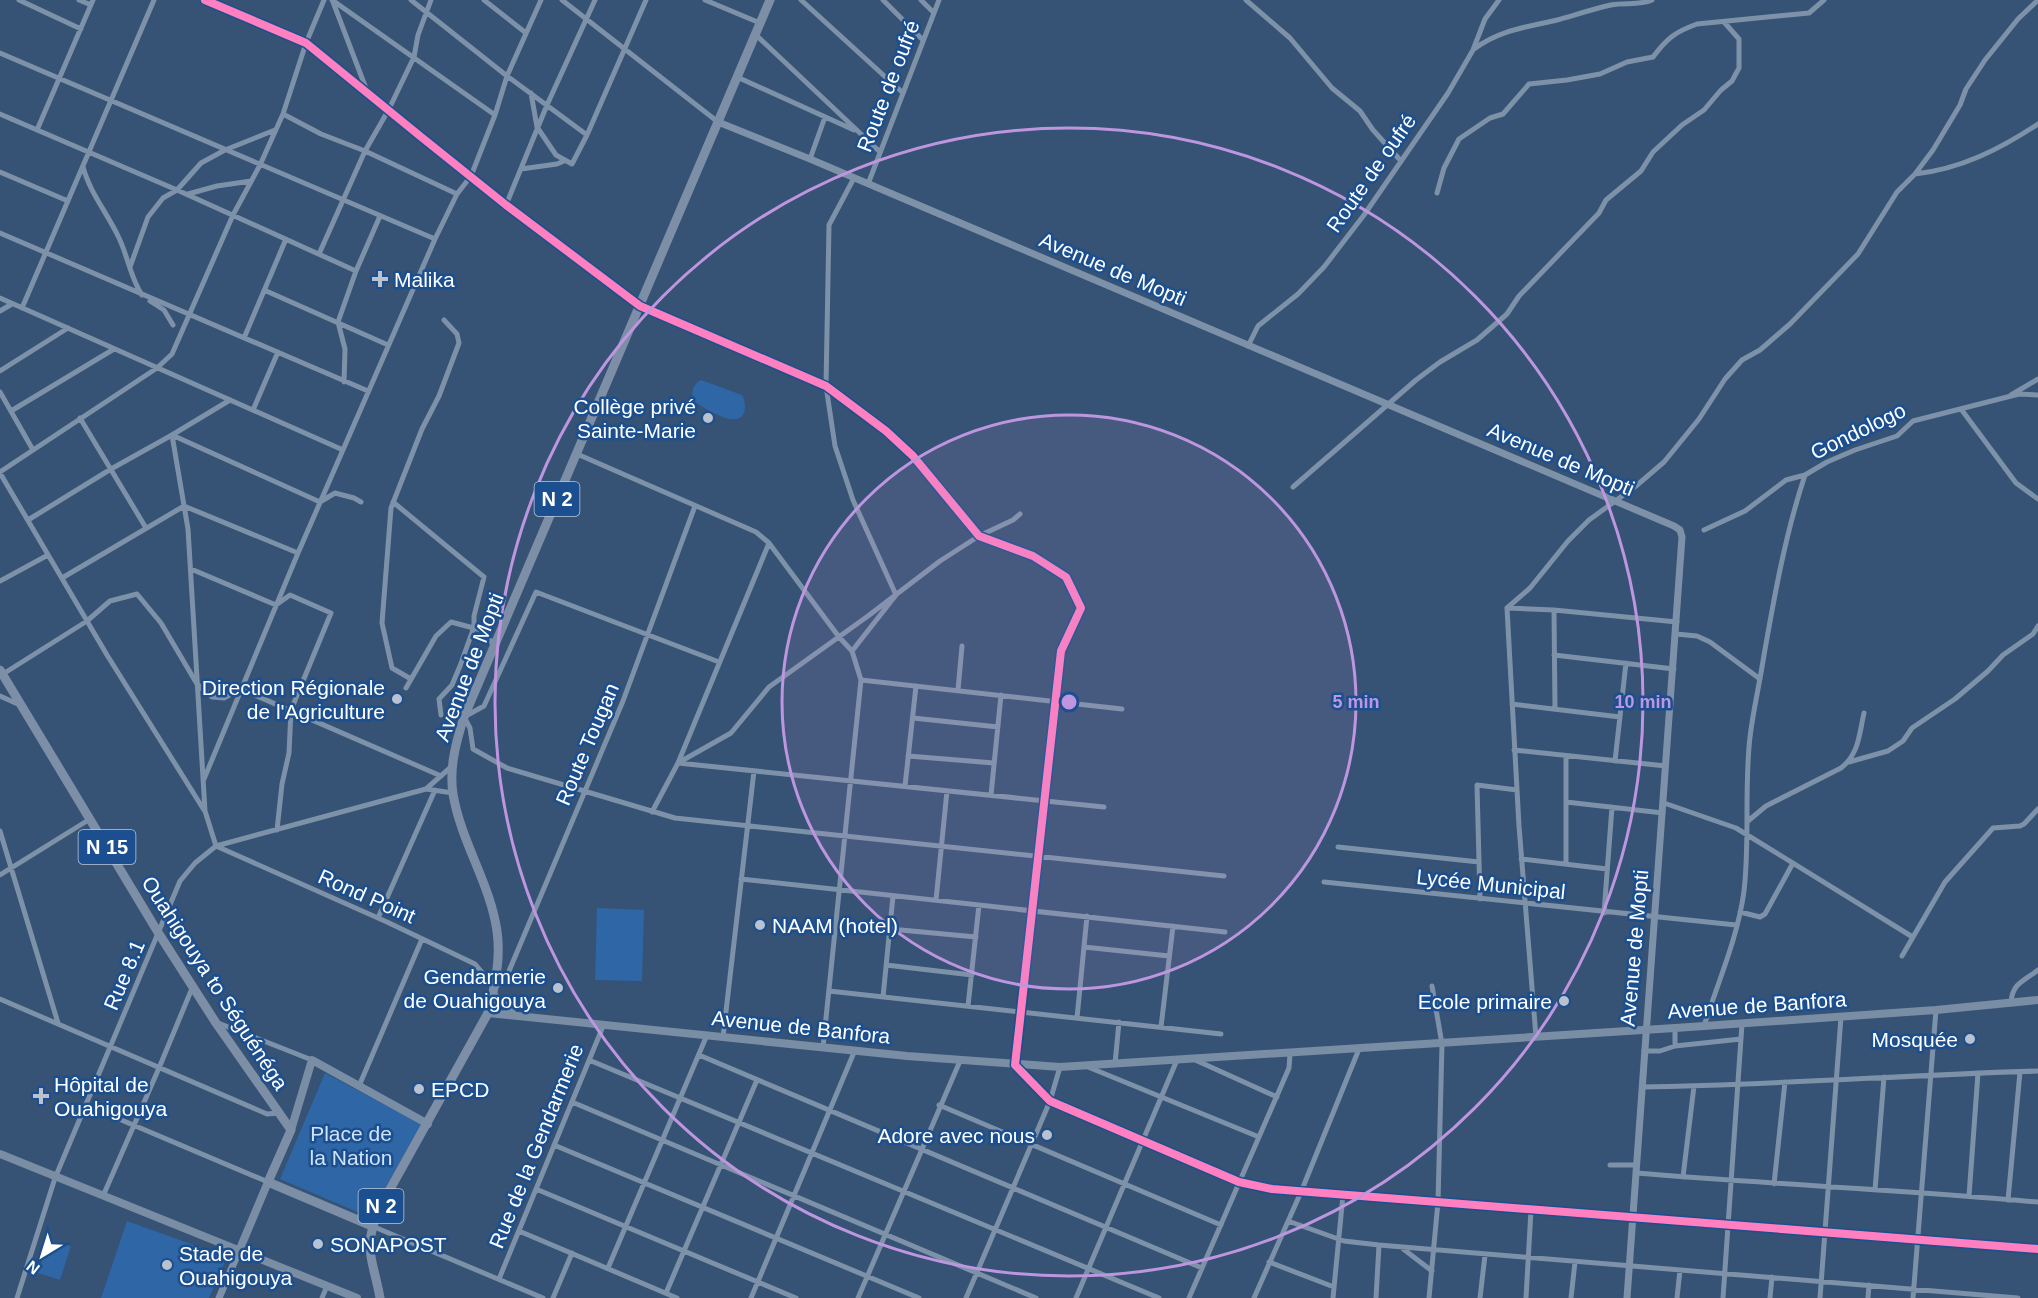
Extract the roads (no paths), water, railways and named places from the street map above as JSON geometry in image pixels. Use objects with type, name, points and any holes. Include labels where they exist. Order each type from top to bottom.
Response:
[{"type":"main road","name":"Avenue de Mopti","points":[[380,1298],[370,1260],[369,1243],[372,1226],[379,1209],[488,1013],[494,991],[498,961],[497,932],[493,911],[462,830],[453,793],[456,744],[464,717],[770,0]]},
{"type":"main road","name":"Ouahigouya to Séguénéga","points":[[1,672],[159,934],[216,1023],[291,1130]]},
{"type":"main road","points":[[494,991],[514,1015]]},
{"type":"main road","name":"Avenue de Banfora","points":[[488,1013],[960,1061],[1060,1067],[1742,1024],[2038,1000]]},
{"type":"main road","points":[[239,1251],[291,1130],[312,1060],[428,1124]]},
{"type":"main road","points":[[0,1154],[357,1298]]},
{"type":"main road","points":[[268,1182],[372,1226]]},
{"type":"street","points":[[19,0],[81,29]]},
{"type":"street","points":[[37,130],[92,3],[79,0]]},
{"type":"street","points":[[22,308],[154,0]]},
{"type":"street","points":[[205,0],[306,43],[506,205],[640,306],[826,386],[886,431],[913,456],[979,536],[1033,556],[1066,577],[1080,608],[1061,651],[1015,1065],[1050,1101],[1239,1182],[1272,1189],[2038,1250]]},
{"type":"street","points":[[205,811],[87,621],[0,472],[157,368],[172,354],[233,215],[260,165],[283,114],[306,43],[324,0]]},
{"type":"street","points":[[332,0],[368,93]]},
{"type":"street","points":[[332,0],[495,115]]},
{"type":"street","points":[[411,0],[507,76],[587,135]]},
{"type":"street","points":[[319,254],[365,151],[389,110],[414,57],[417,35],[431,0]]},
{"type":"street","points":[[484,0],[526,33]]},
{"type":"street","points":[[203,781],[388,345],[457,194],[471,176],[495,115],[507,76],[541,0]]},
{"type":"street","points":[[562,0],[718,122]]},
{"type":"street","points":[[506,205],[547,105],[595,0]]},
{"type":"street","points":[[531,93],[538,128],[556,155],[572,164],[646,0]]},
{"type":"street","points":[[705,0],[760,23]]},
{"type":"street","points":[[801,0],[903,93]]},
{"type":"street","points":[[883,0],[923,40]]},
{"type":"street","points":[[921,0],[933,12]]},
{"type":"street","name":"Route de oufré","points":[[868,184],[939,0]]},
{"type":"street","points":[[1246,0],[1290,38],[1332,88],[1359,111],[1401,161]]},
{"type":"street","name":"Route de oufré","points":[[1248,346],[1258,326],[1298,294],[1324,267],[1364,215],[1448,93],[1473,50],[1482,24],[1499,0]]},
{"type":"street","points":[[1473,50],[1487,39],[1510,29],[1614,4],[1640,4],[1652,0]]},
{"type":"street","points":[[1437,193],[1443,168],[1459,139],[1490,118],[1503,114],[1529,84],[1600,74],[1627,62],[1653,57],[1664,41],[1697,24],[1809,13],[1824,0]]},
{"type":"street","points":[[1507,608],[1530,588],[1568,541],[1589,520],[1636,486],[1664,462],[1699,420],[1725,380],[1742,360],[1760,350],[1790,324],[1858,254],[1897,192],[1915,174],[1933,150],[1960,105],[1966,89],[1985,60],[2038,0]]},
{"type":"street","points":[[1293,487],[1386,405],[1440,362],[1477,340],[1507,314],[1519,296],[1599,213],[1606,200],[1641,171],[1653,152],[1682,125],[1704,110],[1732,81],[1739,68],[1740,39],[1724,22]]},
{"type":"street","points":[[756,35],[880,152]]},
{"type":"street","points":[[0,53],[435,239]]},
{"type":"street","points":[[737,77],[860,132]]},
{"type":"street","points":[[0,114],[188,194],[356,270]]},
{"type":"street","points":[[283,114],[321,134],[365,151],[457,194]]},
{"type":"street","points":[[810,159],[825,117]]},
{"type":"street","name":"Avenue de Mopti","points":[[718,122],[810,159],[1680,530],[1682,537],[1674,669],[1645,1030],[1627,1298]]},
{"type":"street","points":[[1915,174],[1950,168],[1980,157],[2008,144],[2038,123]]},
{"type":"street","points":[[130,267],[148,217],[163,198],[177,190],[201,163],[225,150],[276,129]]},
{"type":"street","points":[[521,169],[564,161]]},
{"type":"street","points":[[83,167],[86,180],[120,240],[141,294],[164,310],[173,325]]},
{"type":"street","points":[[0,172],[68,201]]},
{"type":"street","points":[[854,178],[829,225],[826,386],[835,446],[849,489],[896,595]]},
{"type":"street","points":[[188,194],[217,186],[251,182]]},
{"type":"street","points":[[344,382],[345,349],[338,322],[356,270],[380,216]]},
{"type":"street","points":[[0,233],[368,391]]},
{"type":"street","points":[[244,338],[286,239]]},
{"type":"street","points":[[264,290],[388,345]]},
{"type":"street","points":[[0,298],[343,450]]},
{"type":"street","points":[[0,311],[12,304]]},
{"type":"street","points":[[411,679],[393,668],[382,622],[387,542],[393,502],[422,429],[439,396],[459,343],[457,334],[444,320]]},
{"type":"street","points":[[0,371],[68,328]]},
{"type":"street","points":[[11,411],[114,349]]},
{"type":"street","points":[[253,410],[278,352]]},
{"type":"street","points":[[2005,398],[2038,379]]},
{"type":"street","points":[[0,392],[33,450]]},
{"type":"street","name":"Gondologo","points":[[1704,530],[1745,512],[1786,480],[1805,475],[1855,450],[1897,436],[1913,421],[2019,394],[2038,395]]},
{"type":"street","points":[[28,520],[231,400]]},
{"type":"street","points":[[1961,409],[2016,483],[2038,499]]},
{"type":"street","points":[[80,418],[146,528]]},
{"type":"street","points":[[172,435],[320,502]]},
{"type":"street","points":[[172,435],[189,529],[205,811],[216,846]]},
{"type":"street","points":[[577,454],[756,532],[769,543],[852,651],[861,680],[823,1047]]},
{"type":"street","points":[[1704,1026],[1736,926],[1744,892],[1748,836],[1747,785],[1750,737],[1791,517],[1805,475]]},
{"type":"street","points":[[320,502],[335,494],[361,502]]},
{"type":"street","points":[[393,502],[484,577],[474,616],[474,627],[452,685],[439,699],[441,715]]},
{"type":"street","points":[[62,578],[184,506]]},
{"type":"street","points":[[184,506],[298,553]]},
{"type":"street","name":"Route Tougan","points":[[494,991],[509,971],[584,792],[649,635],[696,506]]},
{"type":"street","points":[[678,763],[731,733],[769,687],[940,561],[1020,514]]},
{"type":"street","points":[[652,812],[678,763],[769,543]]},
{"type":"street","points":[[0,581],[48,555]]},
{"type":"street","points":[[191,569],[276,605]]},
{"type":"street","points":[[719,662],[536,592],[484,705],[464,717],[470,728],[473,749],[507,768],[675,818],[1224,876]]},
{"type":"street","points":[[1,672],[87,621],[110,601],[137,594],[161,623],[197,684],[212,697],[224,698],[241,689]]},
{"type":"street","points":[[276,605],[290,595],[331,613],[291,710],[289,753],[282,784],[277,830]]},
{"type":"street","points":[[852,651],[896,595]]},
{"type":"street","points":[[1507,608],[1554,610],[1677,622]]},
{"type":"street","points":[[1507,608],[1521,859],[1536,1037]]},
{"type":"street","points":[[1554,610],[1555,709]]},
{"type":"street","points":[[406,688],[436,636],[450,622],[474,627],[486,634],[495,646]]},
{"type":"street","points":[[1849,762],[1888,751],[1903,741],[1912,728],[1963,692],[2003,655],[2033,634],[2038,626]]},
{"type":"street","points":[[1676,634],[1697,636],[1710,642],[1760,679]]},
{"type":"street","points":[[958,690],[962,646]]},
{"type":"street","points":[[1554,655],[1674,669]]},
{"type":"street","points":[[1615,760],[1626,663]]},
{"type":"street","points":[[861,680],[1122,709]]},
{"type":"street","points":[[905,786],[916,686]]},
{"type":"street","points":[[241,689],[441,776]]},
{"type":"street","points":[[991,795],[1001,695]]},
{"type":"street","points":[[0,696],[21,705]]},
{"type":"street","points":[[1512,704],[1620,717]]},
{"type":"street","points":[[1748,821],[1767,806],[1849,762],[1854,757],[1864,713]]},
{"type":"street","points":[[913,718],[998,727]]},
{"type":"street","points":[[1514,750],[1666,766]]},
{"type":"street","points":[[909,756],[994,763]]},
{"type":"street","points":[[1566,756],[1566,864]]},
{"type":"street","points":[[678,763],[1104,807]]},
{"type":"street","name":"Rue 8.1","points":[[426,789],[453,766]]},
{"type":"street","points":[[723,1037],[754,771]]},
{"type":"street","points":[[1480,899],[1477,785],[1517,790]]},
{"type":"street","name":"Rue 8.1","points":[[17,1298],[56,1178],[180,881],[195,863],[216,846],[426,789],[453,793]]},
{"type":"street","points":[[378,918],[435,790]]},
{"type":"street","points":[[936,900],[947,791]]},
{"type":"street","points":[[1566,802],[1663,813]]},
{"type":"street","points":[[1664,803],[1736,828],[1911,936]]},
{"type":"street","points":[[1604,913],[1612,807]]},
{"type":"street","points":[[1902,956],[1911,936],[1945,882],[1993,828],[2020,826],[2038,809]]},
{"type":"street","points":[[0,875],[90,819]]},
{"type":"street","points":[[0,831],[58,1023]]},
{"type":"street","name":"Rond Point","points":[[216,846],[475,964],[494,991]]},
{"type":"street","points":[[1338,847],[1479,862]]},
{"type":"street","points":[[1521,859],[1607,869]]},
{"type":"street","points":[[1740,912],[1760,917],[1765,914],[1793,863]]},
{"type":"street","points":[[741,879],[1226,932]]},
{"type":"street","name":"Lycée Municipal","points":[[1324,882],[1736,926]]},
{"type":"street","points":[[883,997],[893,896]]},
{"type":"street","points":[[968,1006],[979,905]]},
{"type":"street","points":[[1077,1018],[1087,916]]},
{"type":"street","points":[[1161,1027],[1173,926]]},
{"type":"street","points":[[890,929],[976,937]]},
{"type":"street","points":[[359,1086],[422,939]]},
{"type":"street","points":[[1084,947],[1169,956]]},
{"type":"street","points":[[886,965],[972,975]]},
{"type":"street","points":[[2011,1003],[2015,986],[2038,969]]},
{"type":"street","points":[[103,1196],[135,1126],[193,986]]},
{"type":"street","points":[[1429,1298],[1438,1202],[1442,1044],[1432,986]]},
{"type":"street","points":[[829,991],[1221,1034]]},
{"type":"street","points":[[0,999],[267,1114],[279,1113]]},
{"type":"street","points":[[1913,1298],[1935,1010]]},
{"type":"street","points":[[1820,1298],[1841,1017]]},
{"type":"street","points":[[1115,1064],[1119,1022]]},
{"type":"street","points":[[216,1023],[312,1060]]},
{"type":"street","name":"Rue de la Gendarmerie","points":[[499,1279],[604,1024]]},
{"type":"street","points":[[1724,1298],[1742,1024]]},
{"type":"street","points":[[1675,1028],[1675,1046]]},
{"type":"street","points":[[608,1268],[707,1035]]},
{"type":"street","points":[[1644,1052],[1660,1051],[1675,1046],[1741,1039]]},
{"type":"street","points":[[1254,1298],[1359,1049]]},
{"type":"street","points":[[751,1298],[855,1050]]},
{"type":"street","points":[[1189,1298],[1289,1068],[1290,1054]]},
{"type":"street","name":"Avenue de Banfora","points":[[699,1055],[1202,1268]]},
{"type":"street","name":"Avenue de Banfora","points":[[1193,1059],[1276,1097]]},
{"type":"street","points":[[589,1060],[1159,1298]]},
{"type":"street","points":[[1076,1298],[1177,1060]]},
{"type":"street","points":[[858,1298],[939,1105],[960,1061]]},
{"type":"street","name":"Avenue de Banfora","points":[[1084,1066],[1259,1137]]},
{"type":"street","points":[[966,1298],[1050,1101],[1060,1067]]},
{"type":"street","points":[[1642,1087],[1738,1086],[1836,1079],[2038,1071]]},
{"type":"street","points":[[2008,1200],[2020,1072]]},
{"type":"street","points":[[1969,1196],[1978,1073]]},
{"type":"street","points":[[1875,1190],[1884,1077]]},
{"type":"street","points":[[666,1293],[756,1080]]},
{"type":"street","points":[[1774,1184],[1785,1083]]},
{"type":"street","points":[[1683,1177],[1694,1086]]},
{"type":"street","points":[[572,1102],[1036,1298]]},
{"type":"street","points":[[86,1105],[268,1182]]},
{"type":"street","points":[[939,1105],[1221,1225]]},
{"type":"street","points":[[554,1145],[919,1298]]},
{"type":"street","points":[[1610,1165],[1683,1177],[1922,1192],[2038,1202]]},
{"type":"street","points":[[536,1189],[796,1298]]},
{"type":"street","points":[[1333,1298],[1343,1195]]},
{"type":"street","points":[[1526,1298],[1531,1210]]},
{"type":"street","points":[[1288,1221],[1339,1240],[1379,1245],[2018,1298]]},
{"type":"street","points":[[372,1226],[543,1298]]},
{"type":"street","points":[[519,1231],[677,1298]]},
{"type":"street","points":[[1376,1298],[1379,1245]]},
{"type":"street","points":[[1401,1246],[1432,1271]]},
{"type":"street","points":[[219,1298],[239,1251]]},
{"type":"street","points":[[553,1298],[572,1253]]},
{"type":"street","points":[[1480,1298],[1485,1255]]},
{"type":"street","points":[[1269,1262],[1334,1287]]},
{"type":"street","points":[[1571,1298],[1575,1262]]},
{"type":"street","points":[[1677,1298],[1680,1270]]},
{"type":"street","points":[[1770,1298],[1772,1277]]},
{"type":"street","points":[[1868,1298],[1869,1285]]},
{"type":"street","points":[[322,1298],[327,1286]]},
{"type":"place","name":"Malika","points":[[380,279]]},
{"type":"place","name":"Collège privé Sainte-Marie","points":[[708,418]]},
{"type":"place","name":"Direction Régionale de l'Agriculture","points":[[397,699]]},
{"type":"place","name":"NAAM (hotel)","points":[[760,925]]},
{"type":"place","name":"Gendarmerie de Ouahigouya","points":[[558,988]]},
{"type":"place","name":"Ecole primaire","points":[[1564,1001]]},
{"type":"place","name":"Mosquée","points":[[1970,1039]]},
{"type":"place","name":"EPCD","points":[[419,1089]]},
{"type":"place","name":"Hôpital de Ouahigouya","points":[[41,1096]]},
{"type":"place","name":"Adore avec nous","points":[[1047,1135]]},
{"type":"place","name":"SONAPOST","points":[[318,1244]]},
{"type":"place","name":"Stade de Ouahigouya","points":[[167,1265]]},
{"type":"park label","name":"Place de la Nation","points":[[351,1145]]}]
